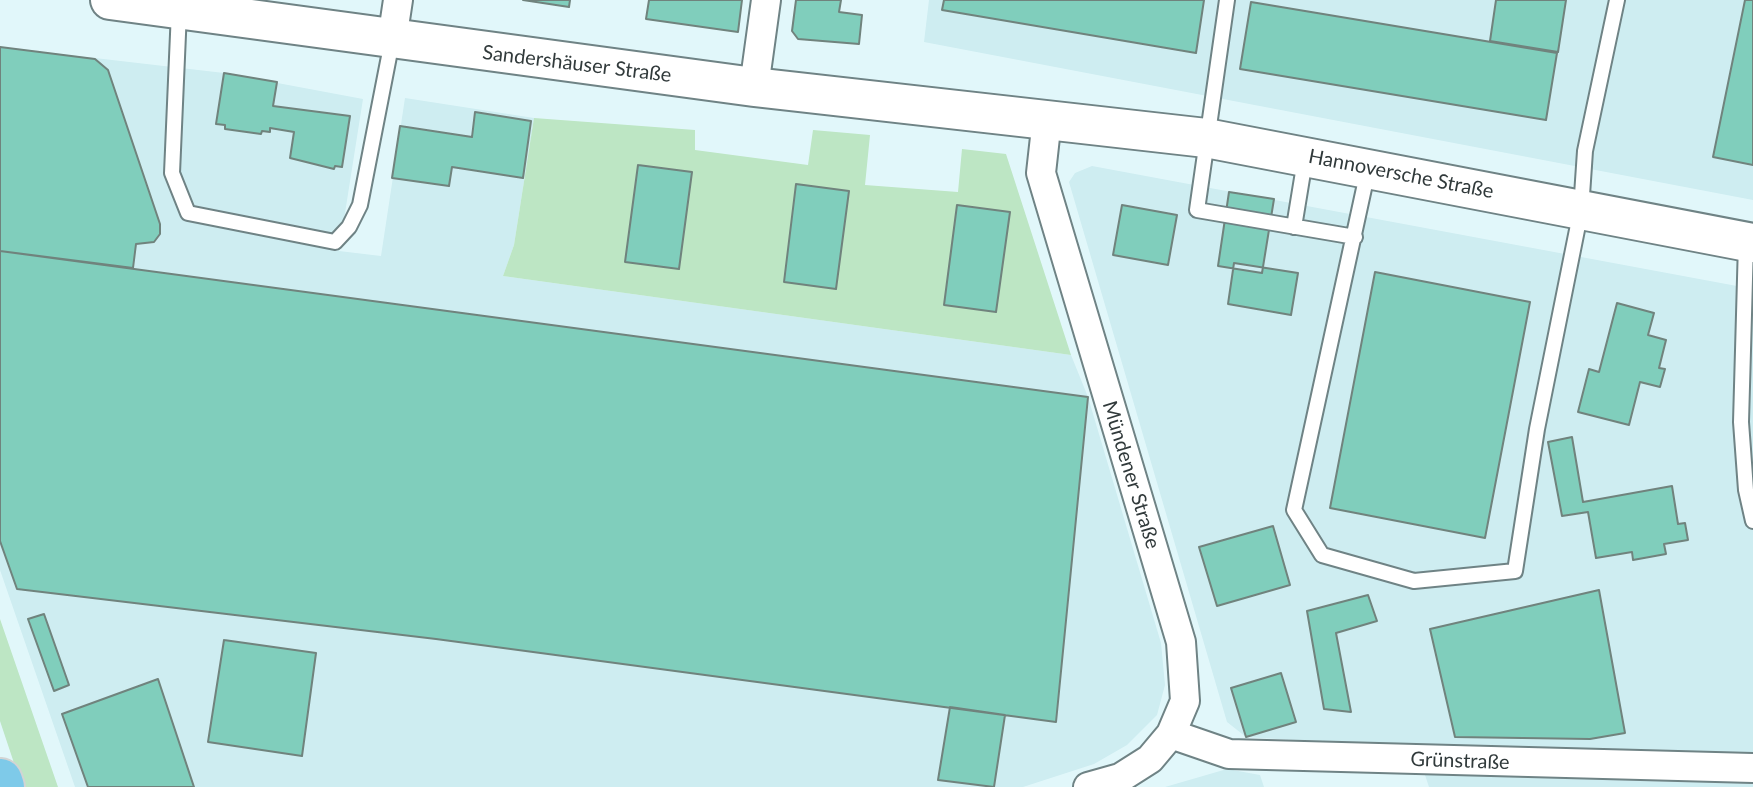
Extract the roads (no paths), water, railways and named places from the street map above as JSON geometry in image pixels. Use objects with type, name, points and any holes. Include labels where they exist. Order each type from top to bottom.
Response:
[{"type":"main road","name":"Sandershäuser Straße","points":[[110,0],[754,87],[1047,119]]},
{"type":"main road","name":"Hannoversche Straße","points":[[1047,119],[1206,138],[1750,243]]},
{"type":"main road","points":[[0,781],[2,787]]},
{"type":"street","points":[[392,40],[398,0]]},
{"type":"street","points":[[754,87],[766,0]]},
{"type":"street","name":"Mündener Straße","points":[[1047,119],[1041,145],[1041,173],[1181,642],[1185,701],[1171,734],[1150,759],[1120,778],[1088,787]]},
{"type":"street","name":"Grünstraße","points":[[1171,734],[1229,754],[1744,774]]},
{"type":"lane","points":[[1227,0],[1197,210],[1355,237]]},
{"type":"lane","points":[[1368,168],[1294,510],[1322,555],[1414,581],[1515,571],[1537,429],[1581,210],[1585,151],[1617,0]]},
{"type":"lane","points":[[179,10],[172,173],[188,213],[335,242],[349,227],[360,205],[392,40]]},
{"type":"lane","points":[[1294,227],[1306,156]]},
{"type":"lane","points":[[1750,243],[1741,422],[1746,490],[1753,521]]}]
